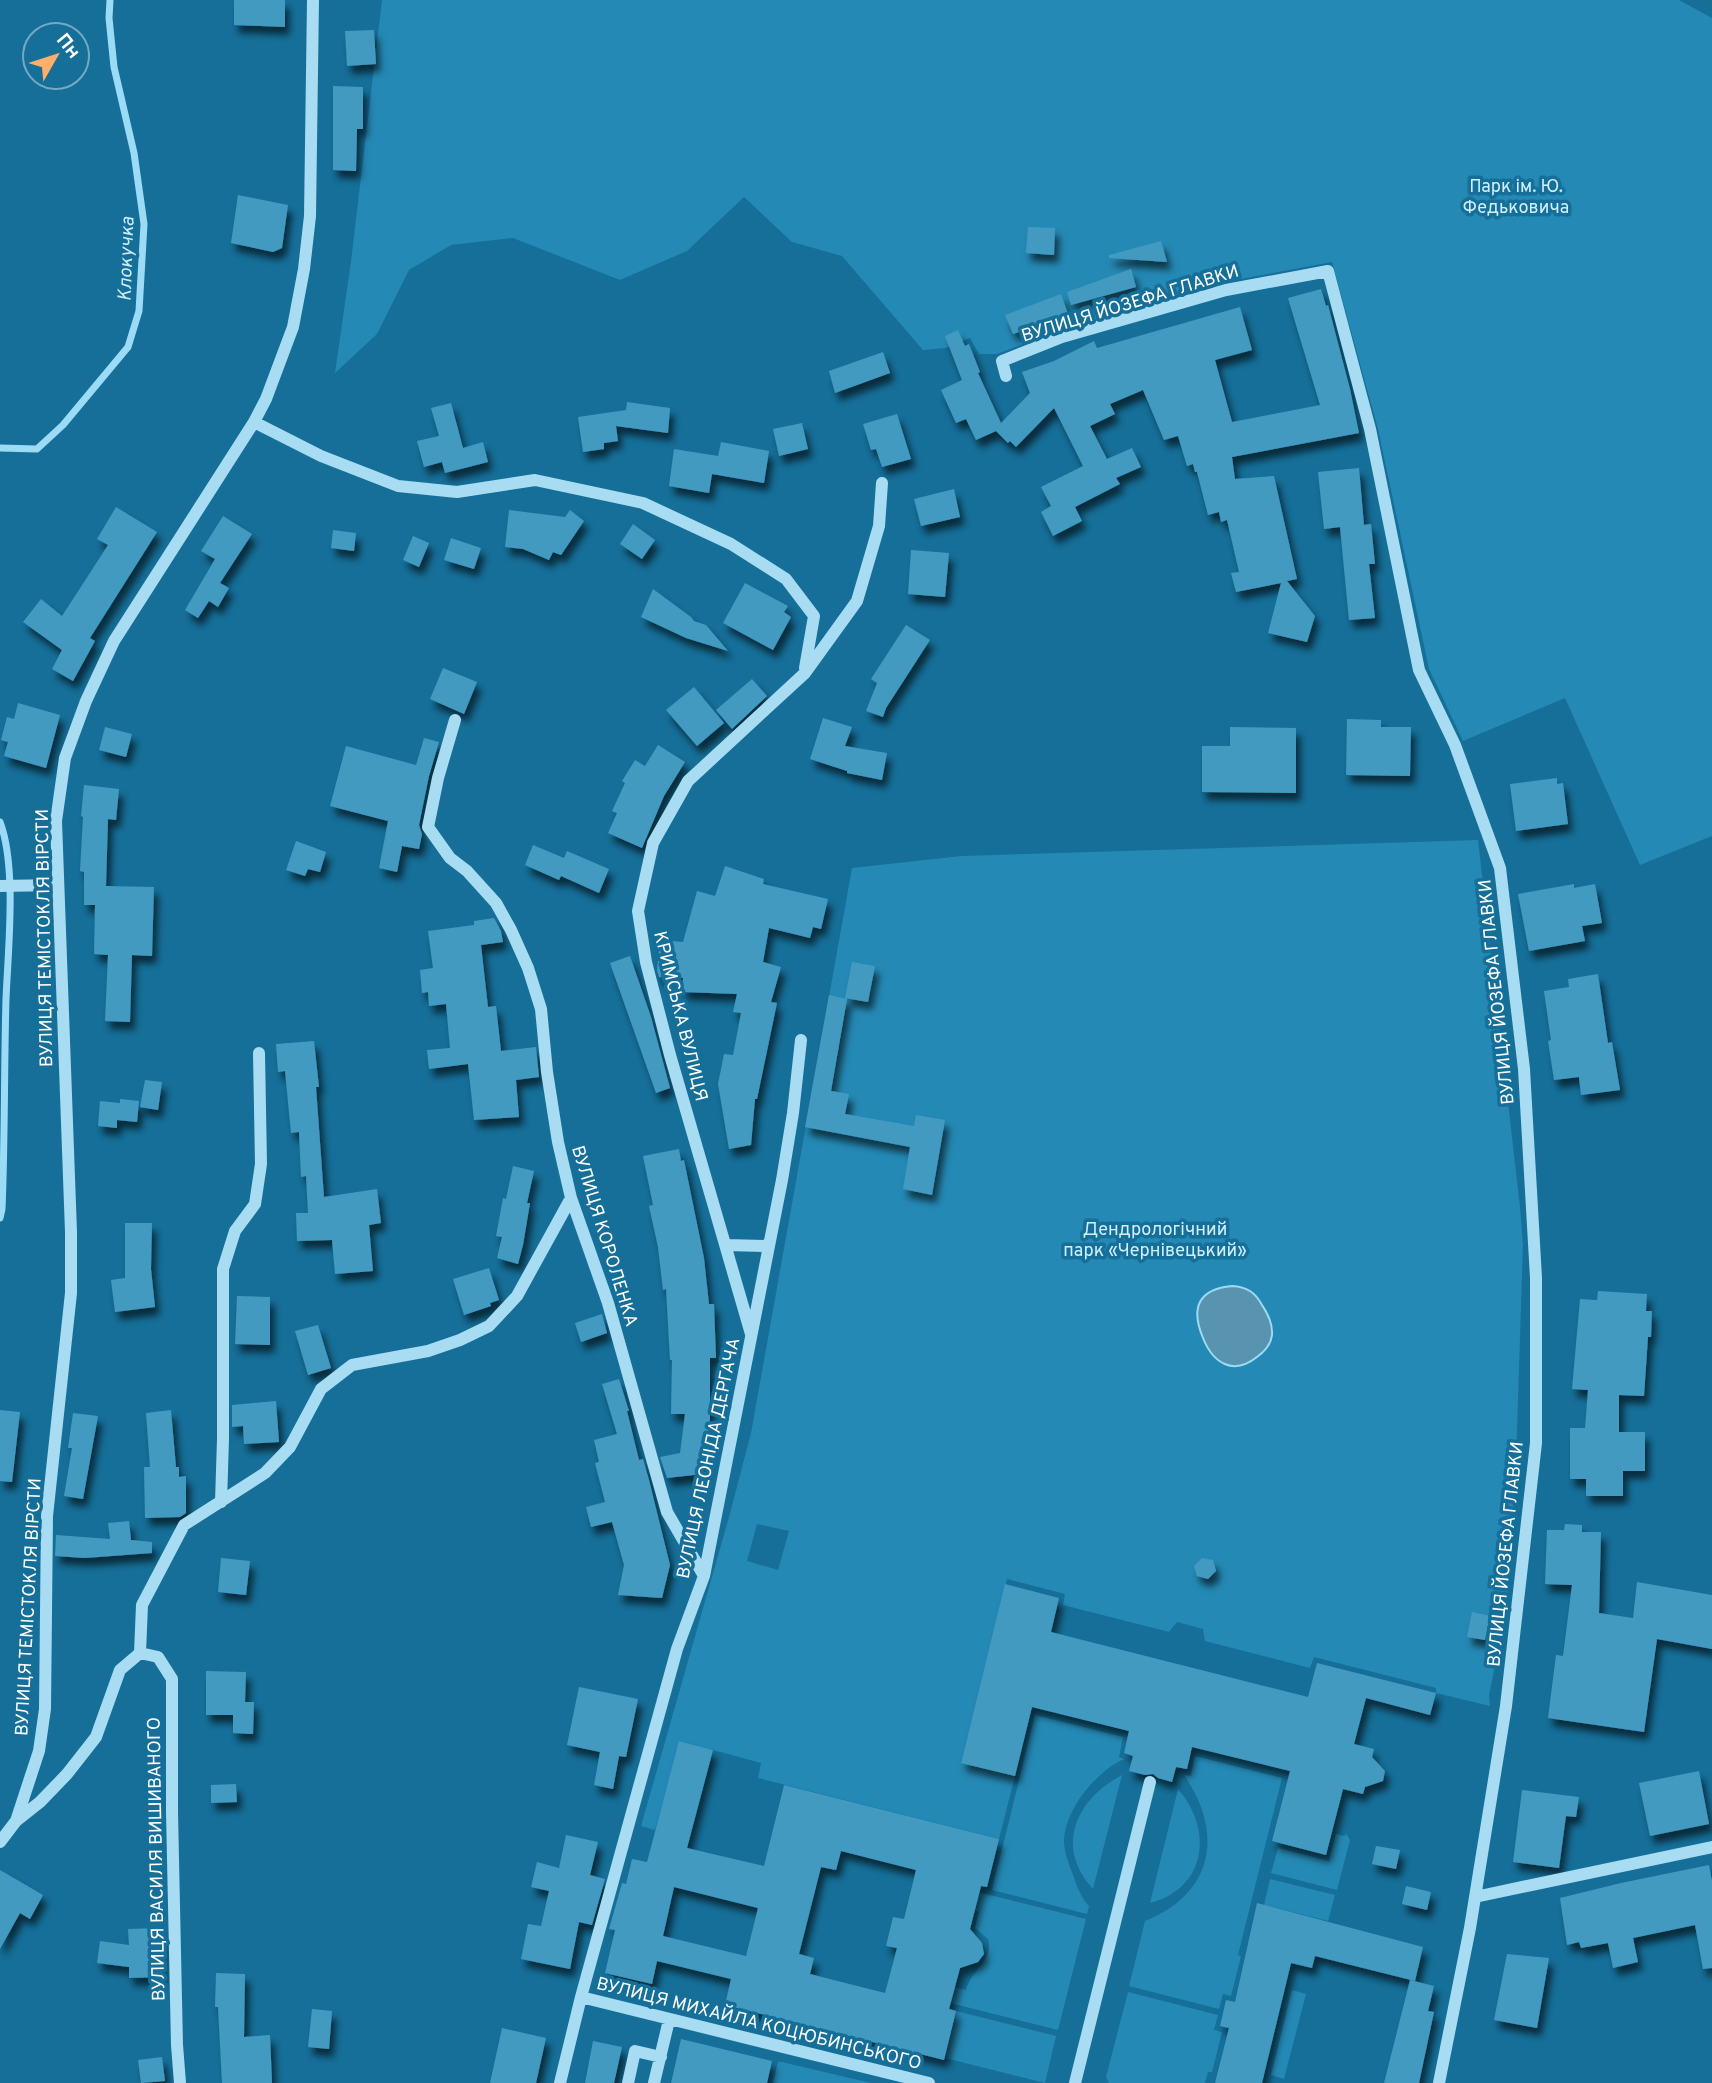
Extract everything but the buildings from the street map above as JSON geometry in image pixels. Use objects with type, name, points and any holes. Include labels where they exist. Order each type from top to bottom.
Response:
[{"type":"street","name":"ВУЛИЦЯ ТЕМІСТОКЛЯ ВІРСТИ","points":[[0,1842],[16,1821],[39,1751],[45,1709],[47,1516],[71,1293],[56,821],[65,758],[86,701],[114,641],[254,422],[271,389],[293,327],[310,216],[313,0]]},
{"type":"street","name":"ВУЛИЦЯ ЙОЗЕФА ГЛАВКИ","points":[[1006,376],[1002,361],[1062,337],[1226,290],[1328,271],[1370,429],[1419,670],[1455,745],[1500,868],[1524,1069],[1536,1278],[1536,1443],[1506,1706],[1475,1897],[1439,2083]]},
{"type":"street","points":[[254,422],[321,456],[398,486],[457,492],[535,480],[643,503],[731,544],[786,579],[814,616],[805,673]]},
{"type":"street","name":"КРИМСЬКА ВУЛИЦЯ","points":[[751,1336],[670,1055],[646,962],[638,912],[653,843],[688,781],[805,673],[857,601],[879,526],[882,483]]},
{"type":"street","name":"ВУЛИЦЯ КОРОЛЕНКА","points":[[455,720],[438,778],[428,827],[450,858],[467,871],[496,903],[528,968],[541,1009],[558,1142],[571,1198],[608,1304],[667,1512],[704,1576]]},
{"type":"street","points":[[0,886],[58,885]]},
{"type":"street","name":"ВУЛИЦЯ ЛЕОНІДА ДЕРГАЧА","points":[[560,2083],[581,1997],[677,1649],[704,1576],[769,1246],[793,1113],[801,1040]]},
{"type":"street","points":[[221,1502],[223,1269],[235,1231],[255,1204],[261,1164],[259,1053]]},
{"type":"street","points":[[16,1821],[40,1802],[67,1774],[96,1737],[120,1670],[140,1653],[142,1605],[184,1525],[265,1473],[290,1447],[321,1390],[352,1365],[428,1351],[489,1326],[517,1296],[571,1198]]},
{"type":"street","points":[[726,1245],[769,1246]]},
{"type":"street","name":"ВУЛИЦЯ ВАСИЛЯ ВИШИВАНОГО","points":[[140,1653],[158,1657],[172,1679],[172,1825],[180,2083]]},
{"type":"street","points":[[1075,2083],[1150,1782]]},
{"type":"street","points":[[1475,1897],[1712,1847]]},
{"type":"street","name":"ВУЛИЦЯ МИХАЙЛА КОЦЮБИНСЬКОГО","points":[[581,1997],[929,2083]]},
{"type":"street","points":[[654,2083],[669,2020]]},
{"type":"street","points":[[628,2083],[635,2050],[661,2057]]},
{"type":"green space","name":"Парк ім. Ю. Федьковича","points":[[382,0],[1679,0],[1712,18],[1712,836],[1640,865],[1565,698],[1463,741],[1429,669],[1378,429],[1332,262],[1219,283],[1058,331],[997,354],[979,354],[970,338],[946,348],[923,350],[842,256],[792,242],[744,197],[687,251],[620,280],[513,238],[451,245],[409,270],[377,334],[335,373]]},
{"type":"green space","name":"Дендрологічний парк «Чернівецький»","points":[[1478,840],[1523,1245],[1513,1553],[1489,1696],[1490,1706],[1436,1693],[1436,1688],[1314,1657],[1310,1668],[1205,1641],[1203,1629],[1177,1622],[1169,1632],[1063,1605],[1065,1594],[1007,1579],[961,1762],[1015,1776],[999,1839],[758,1778],[761,1763],[680,1741],[655,1830],[641,1826],[751,1433],[852,868],[961,856]],"holes":[[[757,1524],[789,1531],[778,1570],[747,1561]]]},
{"type":"green space","points":[[1035,1715],[1123,1737],[1119,1757],[1124,1759],[1103,1773],[1084,1792],[1066,1828],[1065,1852],[1079,1890],[1089,1906],[1087,1914],[992,1890]]},
{"type":"green space","points":[[1195,1756],[1282,1778],[1238,1955],[1241,1956],[1231,1996],[1223,1994],[1219,2009],[1129,1986],[1145,1921],[1168,1909],[1186,1895],[1198,1878],[1205,1859],[1207,1839],[1204,1818],[1197,1797],[1184,1775],[1191,1776]]},
{"type":"green space","points":[[1122,1775],[1093,1889],[1081,1873],[1075,1857],[1073,1841],[1076,1825],[1082,1811],[1093,1797]]},
{"type":"green space","points":[[1178,1789],[1197,1822],[1200,1839],[1198,1856],[1193,1872],[1183,1885],[1169,1896],[1150,1903]]},
{"type":"green space","points":[[1346,1833],[1350,1840],[1337,1890],[1271,1873],[1278,1848],[1329,1861],[1336,1834],[1345,1836]]},
{"type":"green space","points":[[1270,1879],[1335,1895],[1328,1921],[1264,1905]]},
{"type":"green space","points":[[970,1890],[1086,1919],[1058,2030],[942,2001],[946,1985],[966,1990],[988,1953],[988,1939],[975,1928],[979,1912],[965,1908]]},
{"type":"green space","points":[[1292,1990],[1306,1994],[1284,2079],[1271,2075]]},
{"type":"green space","points":[[1128,1992],[1218,2015],[1214,2030],[1222,2032],[1212,2072],[1208,2072],[1205,2083],[1109,2083],[1106,2077]]},
{"type":"green space","points":[[956,2011],[1056,2036],[1045,2083],[945,2058]]},
{"type":"green space","points":[[778,2062],[782,2062],[871,2083],[773,2083]]},
{"type":"shaded area","points":[[1232,1286],[1246,1289],[1256,1297],[1268,1316],[1272,1331],[1265,1350],[1240,1366],[1225,1364],[1212,1354],[1203,1338],[1197,1317],[1200,1302],[1205,1296],[1212,1291]]},
{"type":"waterway","name":"Клокучка","points":[[0,448],[37,449],[63,425],[128,347],[139,311],[144,224],[134,153],[114,67],[110,0]]},
{"type":"waterway","name":"Клокучка","points":[[0,822],[10,885],[0,1218]]}]
